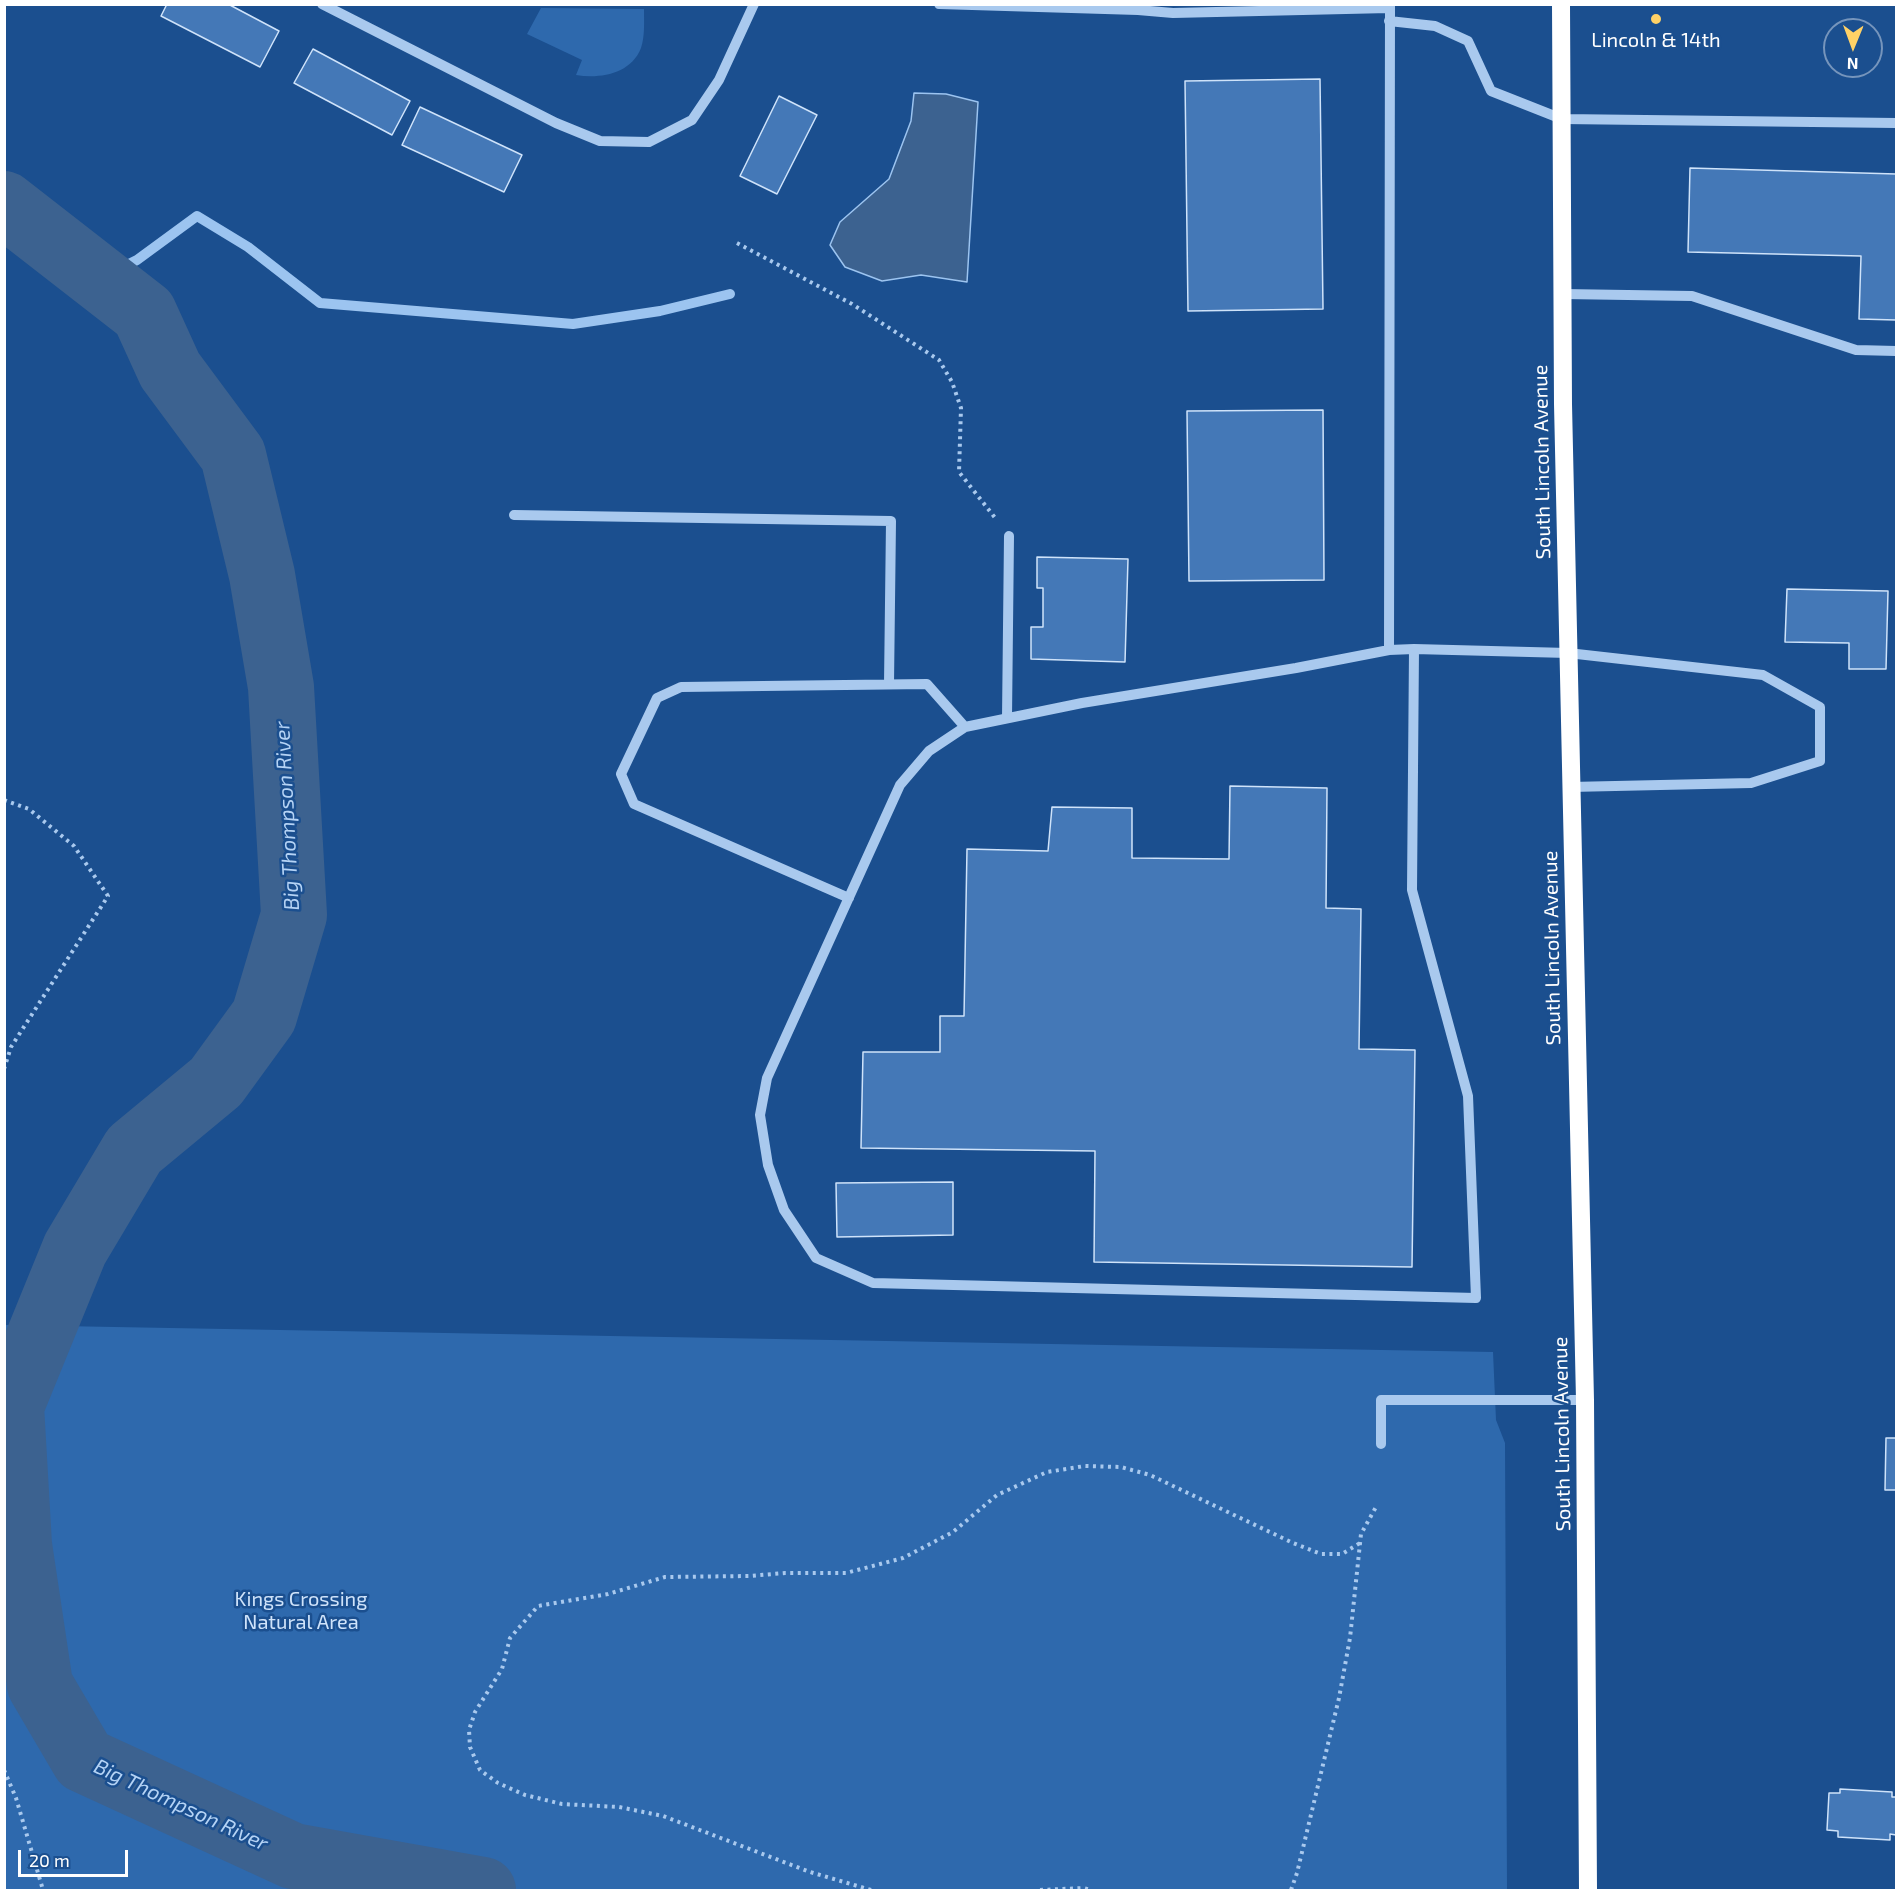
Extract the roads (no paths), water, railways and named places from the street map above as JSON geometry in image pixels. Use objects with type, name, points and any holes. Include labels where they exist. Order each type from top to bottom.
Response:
[{"type":"highway","name":"South Lincoln Avenue","points":[[1561,4],[1570,787],[1585,1400],[1588,1890]]},
{"type":"lane","points":[[322,4],[556,123],[600,141],[649,142],[692,120],[719,80],[754,4]]},
{"type":"lane","points":[[939,4],[1173,13],[1390,6],[1389,650]]},
{"type":"lane","points":[[1389,21],[1435,26],[1467,42],[1491,91],[1562,118],[1896,123]]},
{"type":"lane","points":[[1563,294],[1692,296],[1856,350],[1896,351]]},
{"type":"lane","points":[[514,515],[891,521],[889,684]]},
{"type":"lane","points":[[1007,718],[1010,536]]},
{"type":"lane","points":[[1414,649],[1412,890],[1468,1096],[1476,1298],[873,1282],[816,1258],[784,1210],[768,1165],[760,1115],[767,1078],[900,785],[929,751],[965,727],[1082,703],[1273,672],[1389,650],[1414,649],[1569,653],[1763,675],[1820,707],[1820,761],[1791,771],[1751,783],[1570,787]]},
{"type":"lane","points":[[849,898],[634,804],[621,774],[657,698],[681,687],[927,684],[965,727]]},
{"type":"lane","points":[[1381,1444],[1380,1400],[1585,1400]]},
{"type":"waterway","name":"Big Thompson River","points":[[4,204],[144,313],[170,370],[233,455],[262,575],[281,687],[294,915],[264,1016],[216,1082],[134,1150],[75,1249],[11,1406],[19,1545],[40,1685],[84,1760],[293,1856],[483,1890]]},
{"type":"waterway","points":[[99,279],[137,260],[197,216],[248,247],[320,303],[573,324],[660,311],[730,294]]},
{"type":"place","name":"Lincoln & 14th","points":[[1656,19]]},
{"type":"park label","name":"Kings Crossing Natural Area","points":[[301,1610]]}]
